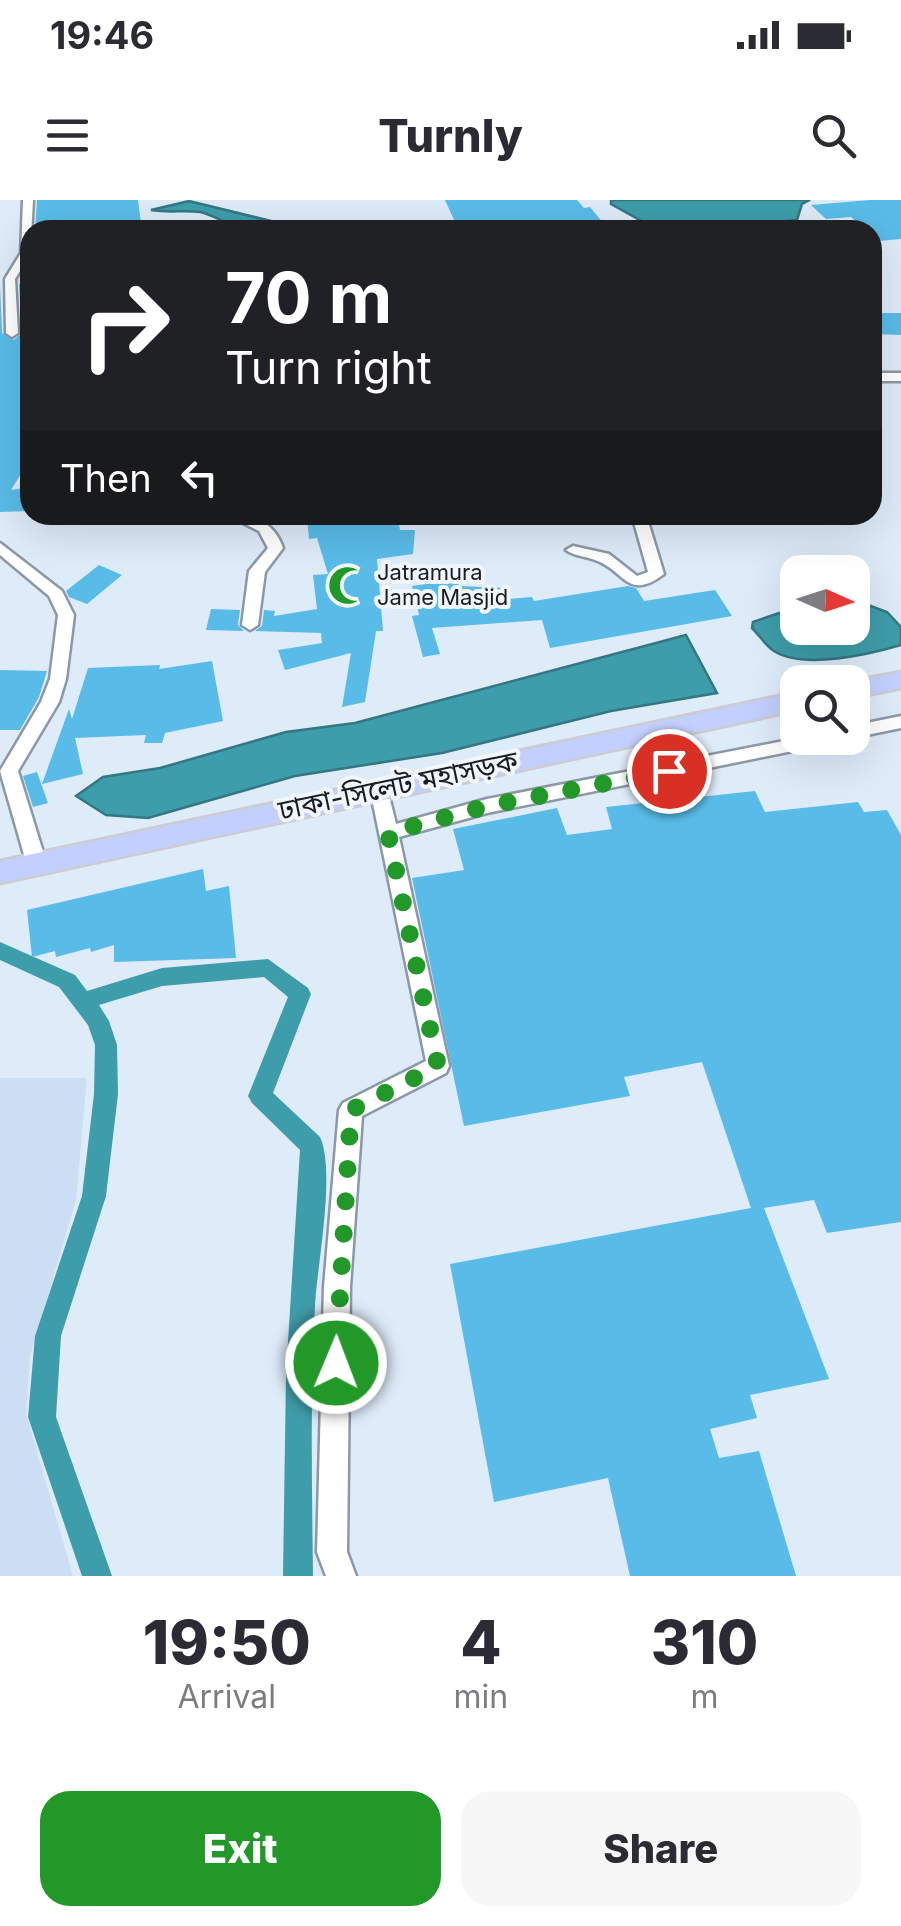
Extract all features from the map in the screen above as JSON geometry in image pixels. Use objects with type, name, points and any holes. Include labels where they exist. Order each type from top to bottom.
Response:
[{"type":"highway","points":[[870,686],[901,680]]},
{"type":"highway","name":"ঢাকা-সিলেট মহাসড়ক","points":[[0,872],[780,705]]},
{"type":"street","points":[[6,336],[10,278],[20,263]]},
{"type":"street","points":[[250,625],[257,571],[276,548],[262,525]]},
{"type":"street","points":[[573,550],[604,558],[635,582],[656,574],[641,525]]},
{"type":"street","points":[[0,547],[56,594],[66,615],[58,679],[50,702],[9,771],[37,865]]},
{"type":"street","points":[[870,728],[901,722]]},
{"type":"street","points":[[388,833],[487,806],[780,747]]},
{"type":"street","points":[[341,1576],[332,1552],[337,1306],[351,1110],[438,1066],[379,789]]},
{"type":"shaded area","points":[[0,1078],[87,1078],[76,1200],[30,1356],[26,1414],[73,1576],[0,1576]]},
{"type":"water","points":[[611,200],[810,200],[802,204],[797,220],[640,220],[611,204]]},
{"type":"water","points":[[189,201],[267,220],[221,220],[200,212],[151,210]]},
{"type":"water","points":[[870,606],[887,612],[901,627],[901,645],[819,660],[787,657],[765,643],[752,628],[753,622],[780,613],[780,645],[870,645]]},
{"type":"water","points":[[686,635],[717,693],[611,711],[442,753],[295,776],[148,818],[106,815],[76,796],[103,777],[160,768],[286,732],[355,723]]},
{"type":"building","points":[[37,200],[138,200],[140,220],[36,220]]},
{"type":"building","points":[[445,200],[577,200],[584,208],[590,207],[601,220],[454,220]]},
{"type":"building","points":[[901,200],[901,239],[882,241],[882,220],[826,219],[811,205]]},
{"type":"building","points":[[0,285],[2,333],[14,340],[20,335],[20,475],[11,490],[20,489],[20,511],[0,512]]},
{"type":"building","points":[[882,313],[901,313],[901,335],[882,334]]},
{"type":"building","points":[[308,525],[399,525],[400,530],[415,530],[413,554],[377,559],[383,631],[376,631],[365,702],[342,707],[351,653],[285,670],[278,650],[322,643],[321,633],[255,631],[262,626],[264,610],[275,611],[274,616],[317,609],[313,575],[328,574],[317,538],[309,539]]},
{"type":"building","points":[[99,565],[122,575],[87,604],[69,597],[66,591]]},
{"type":"building","points":[[456,574],[459,586],[506,588],[508,599],[532,597],[534,601],[628,586],[636,588],[644,601],[715,590],[732,616],[550,648],[542,620],[432,628],[440,654],[423,657],[412,616],[419,615],[412,586],[441,582],[439,576]]},
{"type":"building","points":[[211,609],[240,610],[238,625],[244,631],[206,630]]},
{"type":"building","points":[[212,661],[223,721],[165,733],[162,743],[144,743],[146,735],[75,738],[83,774],[42,784],[69,709],[72,719],[88,668],[160,665],[159,669]]},
{"type":"building","points":[[0,670],[47,671],[39,697],[20,730],[0,730]]},
{"type":"building","points":[[37,772],[48,803],[33,807],[23,776]]},
{"type":"building","points":[[755,791],[765,812],[858,802],[864,812],[887,810],[901,835],[901,1222],[827,1233],[814,1200],[764,1208],[829,1379],[750,1395],[757,1418],[710,1429],[719,1458],[759,1451],[796,1576],[630,1576],[608,1478],[494,1502],[450,1264],[751,1208],[702,1062],[624,1077],[630,1096],[464,1126],[412,878],[464,870],[453,829],[557,808],[567,835],[612,829],[606,807]]},
{"type":"building","points":[[203,869],[206,891],[229,886],[236,958],[114,962],[114,945],[91,952],[90,948],[56,957],[55,951],[32,957],[27,910]]},
{"type":"waterway","points":[[0,951],[67,981],[98,1021],[106,1045],[106,1094],[94,1196],[48,1336],[42,1417],[97,1576]]},
{"type":"waterway","points":[[83,1001],[162,977],[268,968],[300,994],[260,1096],[312,1145],[313,1185],[299,1374],[298,1576]]},
{"type":"place","name":"Jatramura Jame Masjid","points":[[347,585]]},
{"type":"route","points":[[336,1363],[351,1110],[438,1066],[388,833],[487,806],[669,771]]}]
